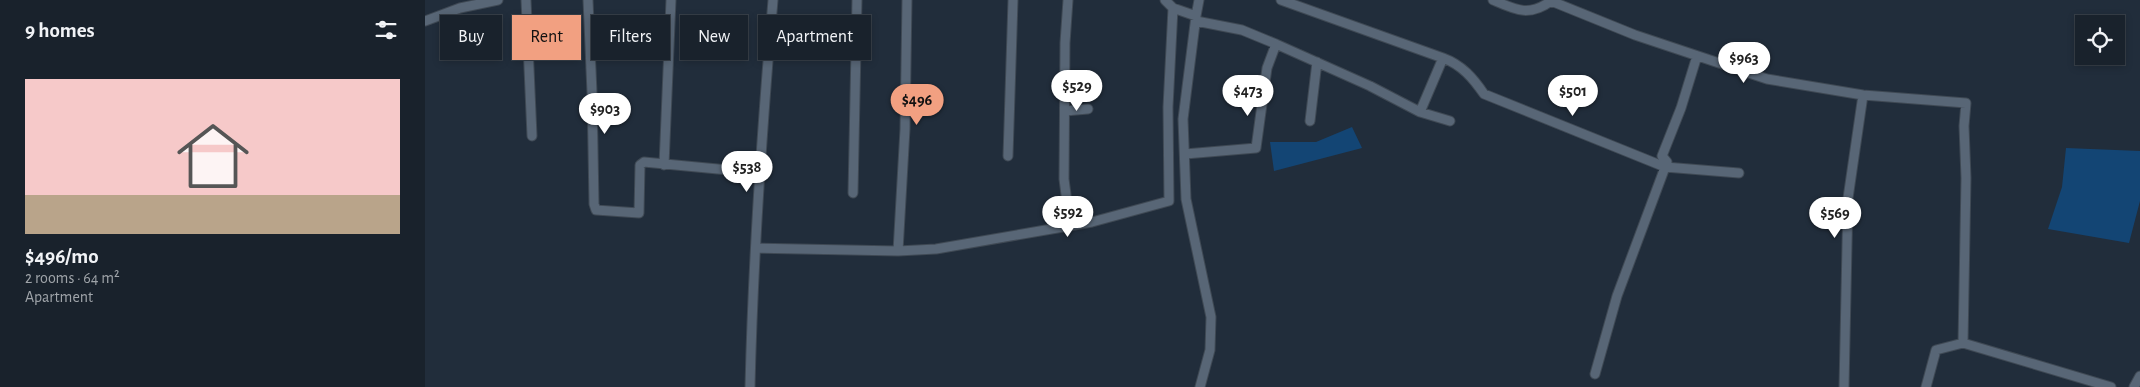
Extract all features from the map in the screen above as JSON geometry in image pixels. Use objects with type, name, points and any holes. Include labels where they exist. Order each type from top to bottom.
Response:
[{"type":"street","points":[[425,21],[460,8],[498,0]]},
{"type":"street","points":[[526,0],[532,136]]},
{"type":"street","points":[[588,0],[593,93],[594,204],[596,210],[639,213],[640,165],[644,162],[760,173]]},
{"type":"street","points":[[664,165],[671,0]]},
{"type":"street","points":[[750,387],[752,291],[773,0]]},
{"type":"street","points":[[853,193],[857,0]]},
{"type":"street","points":[[898,251],[905,129],[907,0]]},
{"type":"street","points":[[1008,156],[1013,0]]},
{"type":"street","points":[[1068,0],[1065,43],[1064,179],[1070,226]]},
{"type":"street","points":[[1165,0],[1173,8],[1196,18],[1242,30],[1371,86],[1419,112],[1450,121]]},
{"type":"street","points":[[1199,0],[1183,104],[1186,199],[1211,317],[1210,350],[1200,387]]},
{"type":"street","points":[[1281,0],[1454,62],[1473,77],[1483,94],[1665,166],[1739,173]]},
{"type":"street","points":[[1493,0],[1517,10],[1533,11],[1551,1],[1635,36],[1767,79],[1863,95],[1966,103],[1964,126],[1966,178],[1965,320],[1963,343]]},
{"type":"street","points":[[1169,201],[1168,107],[1173,8]]},
{"type":"street","points":[[1185,154],[1256,148],[1267,68],[1276,44]]},
{"type":"street","points":[[1595,374],[1617,296],[1667,162],[1662,156],[1681,108],[1697,56]]},
{"type":"street","points":[[1419,112],[1443,58]]},
{"type":"street","points":[[1310,121],[1317,62]]},
{"type":"street","points":[[1844,387],[1848,198],[1863,95]]},
{"type":"street","points":[[1065,111],[1088,109]]},
{"type":"street","points":[[756,248],[898,251],[936,249],[1070,226],[1169,201],[1186,199]]},
{"type":"street","points":[[1926,387],[1936,350],[1963,343],[2111,387]]},
{"type":"street","points":[[2134,387],[2140,376]]},
{"type":"shaded area","points":[[1352,127],[1362,148],[1274,171],[1270,142],[1316,142]]},
{"type":"shaded area","points":[[2066,148],[2140,151],[2140,201],[2129,243],[2048,229],[2062,187]]}]
